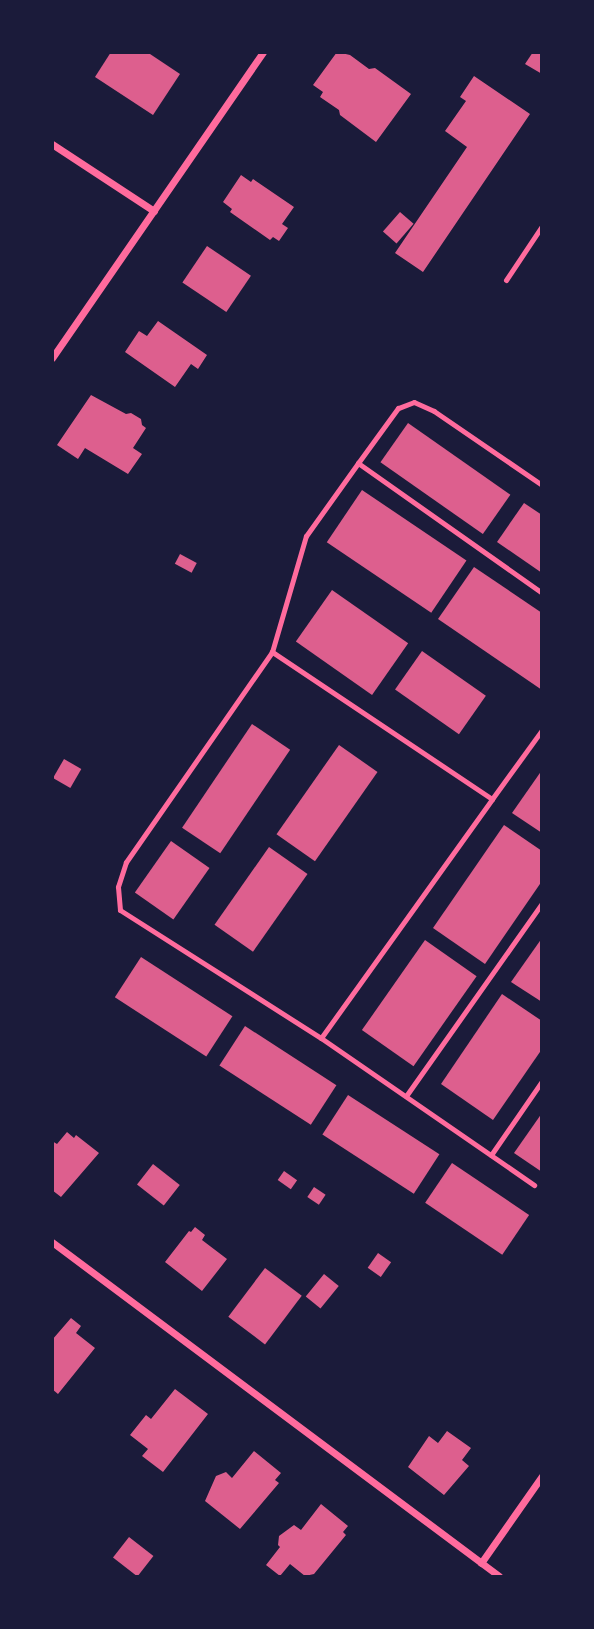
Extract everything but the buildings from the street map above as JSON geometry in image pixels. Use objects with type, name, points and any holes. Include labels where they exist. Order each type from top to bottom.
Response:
[{"type":"street","points":[[52,358],[263,52]]},
{"type":"street","points":[[52,144],[154,211]]},
{"type":"street","points":[[52,1242],[499,1577]]},
{"type":"street","points":[[481,1563],[541,1476]]},
{"type":"lane","points":[[506,280],[541,226]]},
{"type":"lane","points":[[534,1185],[321,1038],[120,910],[118,887],[126,862],[272,652],[306,536],[398,408],[414,402],[434,411],[541,485]]},
{"type":"lane","points":[[358,463],[541,593]]},
{"type":"lane","points":[[272,652],[492,799]]},
{"type":"lane","points":[[321,1038],[541,730]]},
{"type":"lane","points":[[406,1096],[541,903]]},
{"type":"lane","points":[[491,1155],[541,1081]]}]
